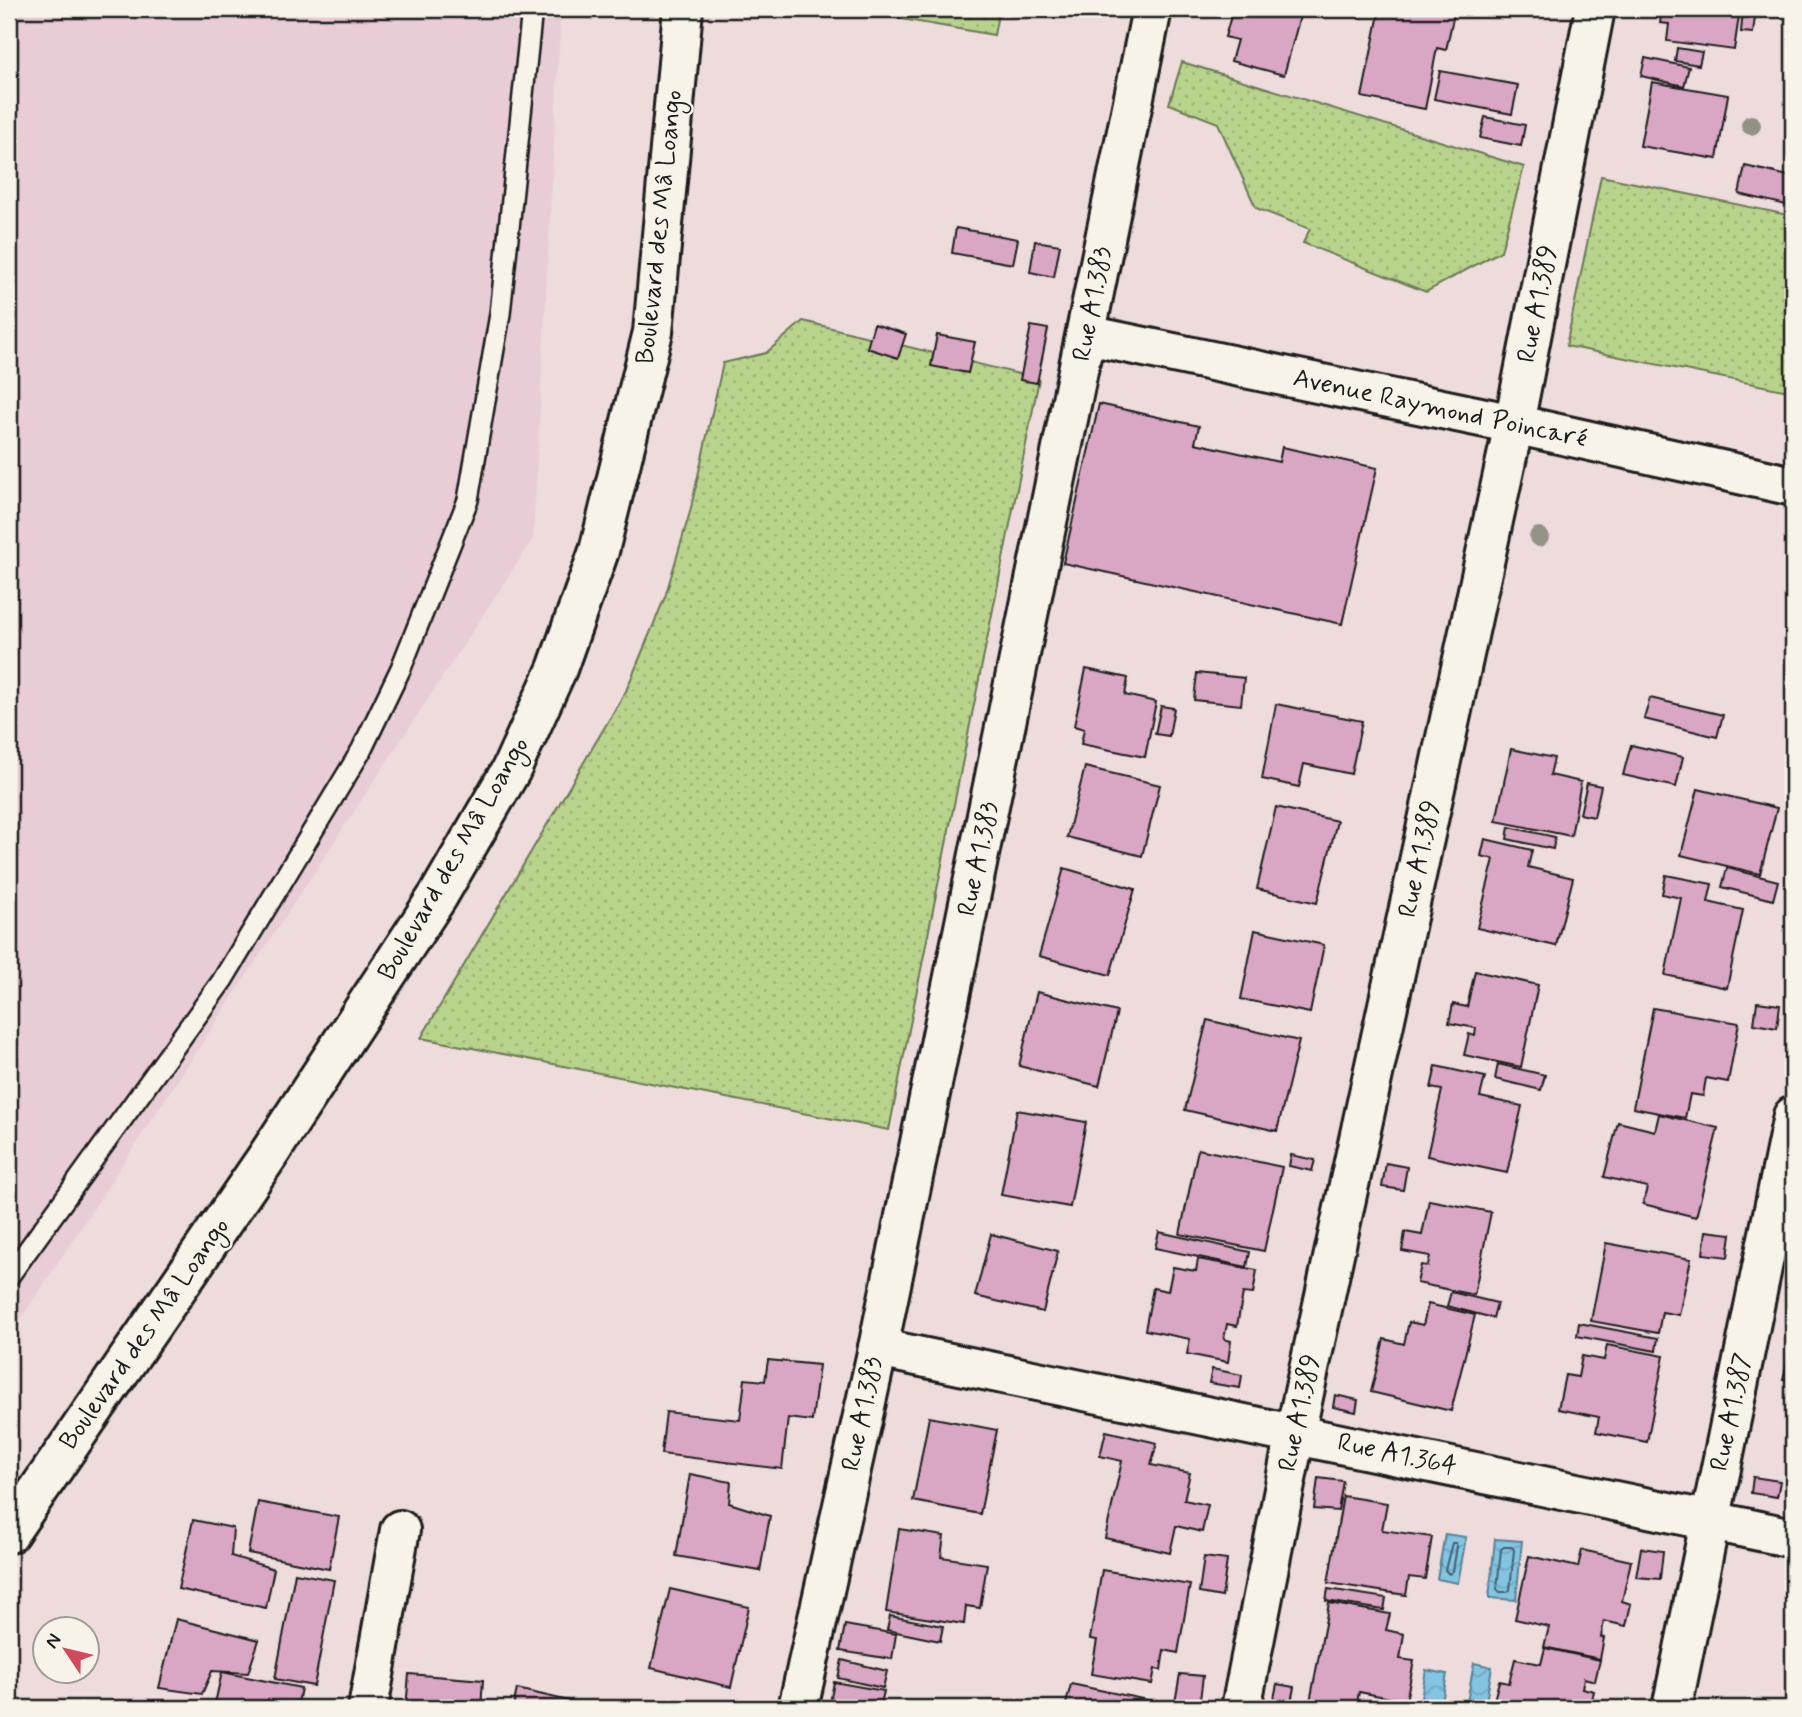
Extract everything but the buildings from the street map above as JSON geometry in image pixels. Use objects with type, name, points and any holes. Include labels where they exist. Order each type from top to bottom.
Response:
[{"type":"street","name":"Boulevard des Mâ Loango","points":[[9,1533],[267,1157],[438,896],[511,770],[557,669],[599,551],[653,332],[683,9]]},
{"type":"street","name":"Rue A1.383","points":[[798,1708],[878,1348],[1152,9]]},
{"type":"street","name":"Rue A1.389","points":[[1241,1708],[1295,1434],[1514,424],[1595,9]]},
{"type":"street","name":"Avenue Raymond Poincaré","points":[[1087,335],[1514,424],[1793,486]]},
{"type":"street","name":"Rue A1.387","points":[[1672,1708],[1793,1116]]},
{"type":"street","name":"Rue A1.364","points":[[878,1348],[1793,1538]]},
{"type":"street","points":[[368,1708],[400,1530]]},
{"type":"lane","points":[[9,1276],[236,959],[361,751],[401,668],[468,500],[500,314],[531,9]]},
{"type":"shaded area","points":[[9,9],[561,9],[533,539],[9,1337]]},
{"type":"green space","points":[[844,9],[999,9],[994,35]]},
{"type":"green space","points":[[1182,62],[1524,167],[1501,251],[1426,292],[1303,243],[1310,229],[1256,208],[1218,123],[1169,104]]},
{"type":"green space","points":[[1601,176],[1793,216],[1793,392],[1566,346]]},
{"type":"green space","points":[[803,321],[1039,379],[889,1130],[421,1038],[626,691],[665,597],[690,512],[723,363],[766,353]]},
{"type":"water","points":[[1527,9],[1526,17],[1481,11]]},
{"type":"water","points":[[1445,1534],[1466,1537],[1458,1583],[1437,1579]]},
{"type":"water","points":[[1495,1539],[1522,1541],[1516,1600],[1489,1598]]},
{"type":"water","points":[[1474,1663],[1492,1667],[1485,1708],[1466,1708]]},
{"type":"water","points":[[1426,1670],[1447,1674],[1441,1708],[1419,1708]]}]
